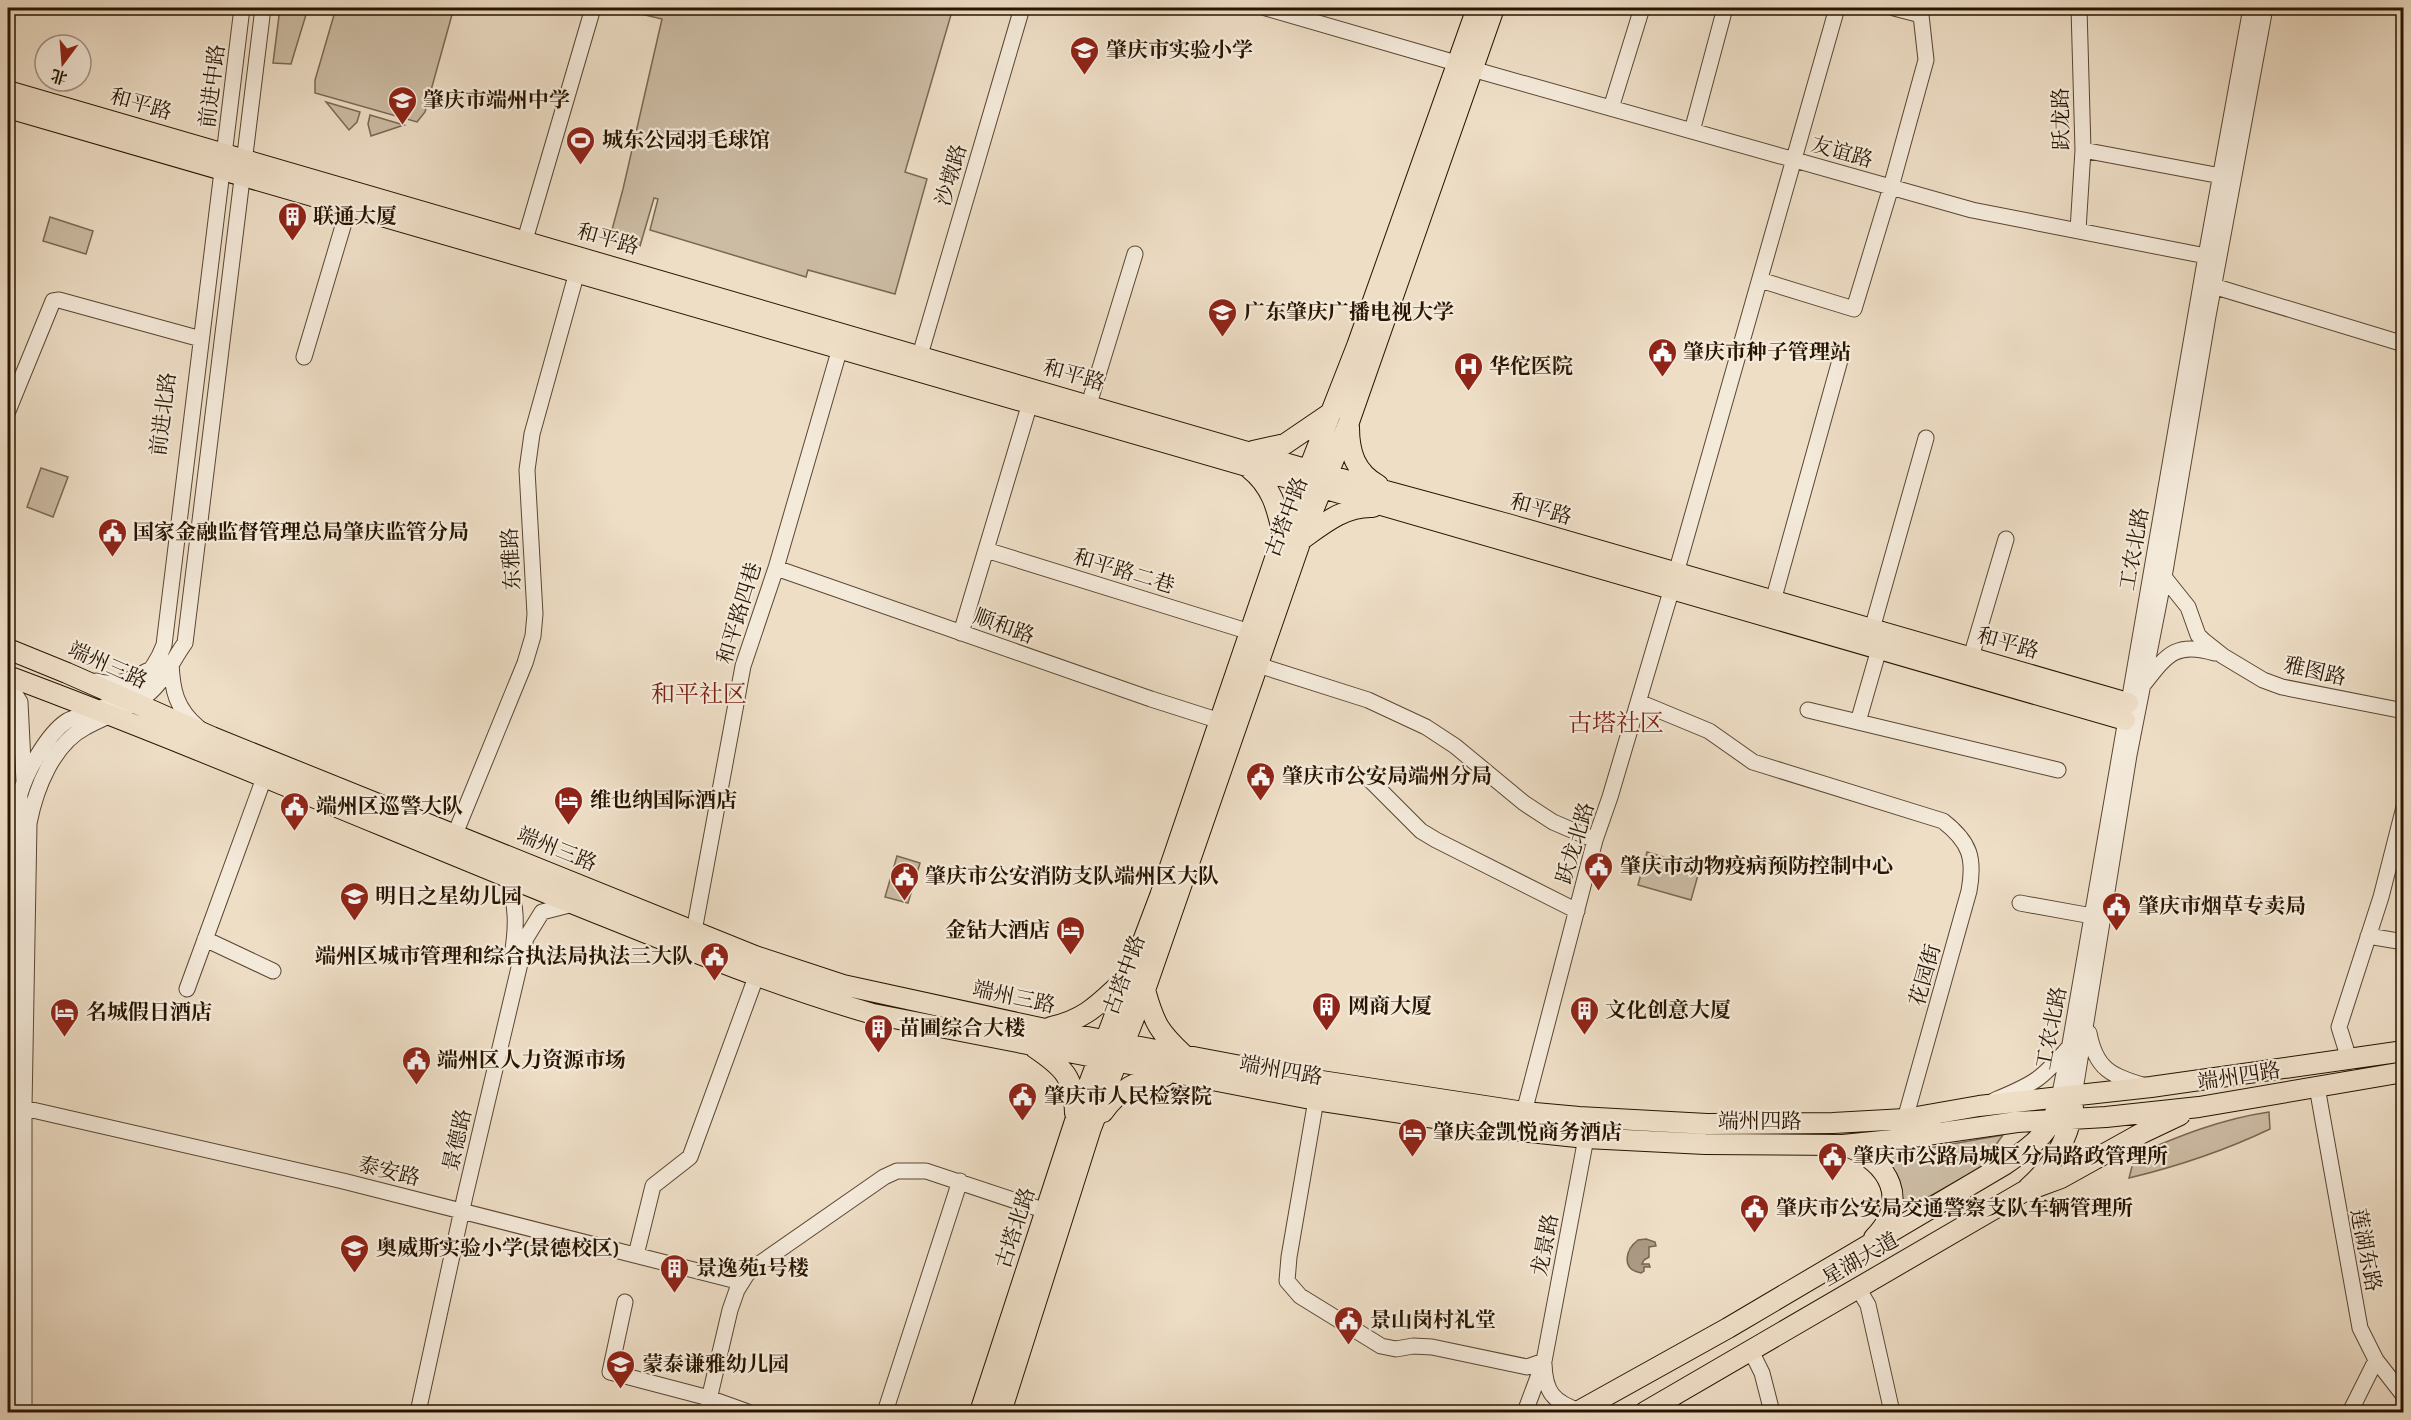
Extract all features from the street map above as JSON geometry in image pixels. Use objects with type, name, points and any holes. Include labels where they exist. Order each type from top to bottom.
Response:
[{"type":"main road","name":"古塔中路","points":[[1115,1042],[1145,990],[1168,898],[1220,721],[1250,632],[1292,538],[1340,417],[1464,66],[1477,8]]},
{"type":"main road","name":"古塔中路","points":[[1464,66],[1494,8]]},
{"type":"main road","name":"和平路","points":[[8,91],[229,163],[349,206],[523,248],[577,273],[1030,403],[1249,459],[1674,581],[1879,649],[2126,712]]},
{"type":"main road","name":"和平路","points":[[8,108],[229,163],[523,248],[920,355],[1089,404],[1249,459]]},
{"type":"main road","points":[[1340,417],[1354,462],[1389,500],[1342,512],[1292,538],[1265,482],[1249,459],[1286,444],[1340,417]]},
{"type":"main road","name":"古塔中路","points":[[1115,1042],[1131,976],[1168,898],[1258,665],[1292,538]]},
{"type":"main road","name":"和平路","points":[[1674,581],[1773,601],[1971,657],[2126,712]]},
{"type":"main road","name":"端州三路","points":[[8,649],[212,737],[310,786],[507,877],[756,977],[810,996],[873,1014],[1108,1061]]},
{"type":"main road","points":[[42,689],[59,670]]},
{"type":"main road","name":"端州三路","points":[[8,676],[264,778],[310,786],[455,834],[755,956],[843,985],[1115,1042]]},
{"type":"main road","points":[[1045,1029],[1071,1023],[1089,1013],[1131,976]]},
{"type":"main road","points":[[1145,990],[1156,1025],[1164,1037],[1184,1055]]},
{"type":"main road","name":"端州四路","points":[[1115,1042],[1524,1112],[1707,1124],[1833,1123],[1905,1119],[1979,1106],[2151,1087],[2403,1051]]},
{"type":"main road","name":"古塔北路","points":[[980,1413],[1046,1210],[1115,1042]]},
{"type":"main road","points":[[1030,1045],[1059,1068],[1073,1086],[1083,1123],[1128,1086],[1149,1078],[1180,1075]]},
{"type":"main road","name":"端州四路","points":[[1108,1061],[1316,1101],[1521,1131],[1586,1138],[1705,1144],[1843,1145],[2018,1122],[2199,1107],[2403,1072]]},
{"type":"main road","points":[[2151,1087],[2155,1112]]},
{"type":"main road","points":[[1389,1112],[1392,1091]]},
{"type":"main road","name":"星湖大道","points":[[1578,1412],[1862,1250],[2014,1158],[2062,1119],[2067,1097]]},
{"type":"main road","name":"星湖大道","points":[[1645,1413],[2028,1187],[2061,1178],[2142,1133],[2199,1107]]},
{"type":"main road","points":[[1945,1112],[1948,1132]]},
{"type":"main road","points":[[2028,1187],[2051,1164],[2064,1139],[2062,1119]]},
{"type":"main road","name":"古塔北路","points":[[1001,1413],[1083,1123]]},
{"type":"main road","points":[[1843,1145],[1869,1155],[1885,1173],[1892,1192],[1888,1220],[1862,1250]]},
{"type":"main road","points":[[2014,1158],[2031,1159],[2037,1167],[2028,1187]]},
{"type":"main road","points":[[1617,1389],[1630,1397],[1636,1407],[1635,1413]]},
{"type":"street","name":"前进中路","points":[[229,163],[234,8]]},
{"type":"street","name":"前进中路","points":[[229,163],[242,8]]},
{"type":"street","points":[[229,163],[253,8]]},
{"type":"street","name":"前进中路","points":[[229,163],[263,8]]},
{"type":"street","points":[[523,248],[593,8]]},
{"type":"street","name":"沙墩路","points":[[920,355],[1022,8]]},
{"type":"street","name":"友谊路","points":[[1266,8],[1972,210],[2206,256]]},
{"type":"street","points":[[1611,108],[1642,8]]},
{"type":"street","points":[[1692,131],[1725,8]]},
{"type":"street","name":"跃龙北路","points":[[1524,1112],[1595,840],[1601,829],[1639,702],[1837,8]]},
{"type":"street","points":[[1760,280],[1854,309],[1926,60],[1922,11],[1894,8]]},
{"type":"street","name":"跃龙路","points":[[2078,230],[2084,150],[2079,8]]},
{"type":"street","name":"工农北路","points":[[2067,1097],[2070,1044],[2126,712],[2251,8]]},
{"type":"street","name":"工农北路","points":[[2067,1097],[2088,1024],[2142,687],[2164,577],[2213,286],[2265,8]]},
{"type":"street","points":[[2084,150],[2221,176]]},
{"type":"street","name":"前进北路","points":[[128,700],[134,689],[154,666],[164,645],[168,626],[197,338],[229,163]]},
{"type":"street","name":"前进北路","points":[[104,713],[156,686],[171,662],[178,632],[229,163]]},
{"type":"street","points":[[304,357],[349,206]]},
{"type":"street","points":[[1089,404],[1135,254]]},
{"type":"street","name":"东雅路","points":[[455,834],[525,663],[533,636],[536,614],[527,470],[532,434],[577,273]]},
{"type":"street","points":[[2213,286],[2403,344]]},
{"type":"street","points":[[8,411],[53,301],[59,300],[197,338]]},
{"type":"street","name":"和平路四巷","points":[[694,931],[743,666],[776,568],[840,348]]},
{"type":"street","points":[[1773,601],[1842,353]]},
{"type":"street","points":[[961,633],[1030,403]]},
{"type":"street","points":[[1872,629],[1926,438]]},
{"type":"street","points":[[1971,657],[2006,539]]},
{"type":"street","name":"和平路二巷","points":[[986,550],[1250,632]]},
{"type":"street","name":"顺和路","points":[[776,568],[1220,721]]},
{"type":"street","points":[[2164,577],[2188,607],[2198,635],[2223,656]]},
{"type":"street","points":[[2142,687],[2159,664],[2174,652],[2185,648],[2197,648],[2223,656]]},
{"type":"street","points":[[1858,722],[1879,649]]},
{"type":"street","name":"雅图路","points":[[2223,656],[2264,680],[2282,687],[2403,711]]},
{"type":"street","points":[[171,662],[172,683],[177,703],[196,726],[212,737]]},
{"type":"street","points":[[1258,665],[1368,700],[1402,715],[1455,746],[1524,803],[1553,822],[1595,840]]},
{"type":"street","points":[[59,670],[102,683],[117,684],[134,679],[154,666]]},
{"type":"street","points":[[8,683],[20,702],[14,711],[24,782]]},
{"type":"street","name":"花园街","points":[[1639,702],[1709,731],[1753,762],[1943,821],[1964,841],[1972,862],[1969,891],[1905,1119]]},
{"type":"street","points":[[1808,710],[2058,770]]},
{"type":"street","points":[[11,1413],[9,1163],[18,1107],[10,1012],[20,794],[24,782],[46,743],[60,727],[69,720],[104,713]]},
{"type":"street","points":[[24,1413],[18,1107],[29,823],[33,802],[49,767],[61,748],[104,713]]},
{"type":"street","points":[[187,989],[264,778]]},
{"type":"street","points":[[1368,778],[1421,831],[1577,911]]},
{"type":"street","points":[[2349,1059],[2339,1027],[2399,849],[2403,807]]},
{"type":"street","name":"景德路","points":[[418,1413],[516,934],[516,903],[507,877]]},
{"type":"street","points":[[2020,903],[2092,916]]},
{"type":"street","name":"景德路","points":[[410,1413],[526,938],[542,912],[573,904]]},
{"type":"street","points":[[2368,936],[2403,942]]},
{"type":"street","points":[[205,939],[273,971]]},
{"type":"street","points":[[636,1255],[653,1186],[690,1157],[756,977]]},
{"type":"street","points":[[2088,1024],[2096,1059],[2102,1066],[2120,1077],[2151,1087]]},
{"type":"street","points":[[1979,1106],[2029,1086],[2054,1065],[2070,1044]]},
{"type":"street","name":"莲湖东路","points":[[2317,1087],[2360,1328],[2376,1360],[2403,1395]]},
{"type":"street","points":[[1316,1101],[1288,1257],[1287,1281],[1300,1296],[1381,1346],[1396,1349],[1413,1346],[1432,1347],[1527,1367],[1544,1361]]},
{"type":"street","name":"泰安路","points":[[18,1107],[343,1181],[741,1282]]},
{"type":"street","name":"龙景路","points":[[1544,1361],[1586,1138]]},
{"type":"street","points":[[708,1406],[730,1310],[741,1282],[759,1264],[884,1177],[897,1171],[926,1172],[1046,1210]]},
{"type":"street","points":[[885,1413],[960,1181]]},
{"type":"street","points":[[1858,1288],[1868,1305],[1892,1413]]},
{"type":"street","points":[[625,1302],[610,1372],[708,1406],[748,1413]]},
{"type":"street","points":[[1751,1350],[1762,1373],[1772,1413]]},
{"type":"street","points":[[2350,1413],[2376,1360]]},
{"type":"street","points":[[1544,1361],[1545,1380],[1550,1392],[1567,1407],[1578,1412]]},
{"type":"street","points":[[1525,1413],[1544,1361]]},
{"type":"shaded area","points":[[280,8],[308,8],[291,64],[273,63]]},
{"type":"shaded area","points":[[336,8],[440,8],[453,11],[425,112],[417,122],[315,93],[315,80]]},
{"type":"shaded area","points":[[616,8],[953,8],[905,172],[927,179],[895,294],[808,270],[806,277],[650,230],[658,199],[654,198],[640,246],[610,237],[662,19]]},
{"type":"shaded area","points":[[326,102],[360,112],[357,122],[349,130]]},
{"type":"shaded area","points":[[370,115],[404,125],[371,136],[368,124]]},
{"type":"shaded area","points":[[50,217],[93,231],[86,254],[43,241]]},
{"type":"shaded area","points":[[41,468],[68,477],[53,517],[27,507]]},
{"type":"shaded area","points":[[1647,852],[1700,868],[1691,900],[1638,885]]},
{"type":"shaded area","points":[[897,856],[920,863],[908,903],[885,897]]},
{"type":"shaded area","points":[[2269,1112],[2270,1129],[2201,1157],[2129,1178],[2135,1155],[2200,1129]]},
{"type":"shaded area","points":[[2003,1135],[1992,1150],[1956,1157],[1959,1161],[1990,1157],[1993,1161],[1907,1209],[1883,1156]]},
{"type":"shaded area","points":[[1646,1239],[1655,1242],[1656,1246],[1649,1247],[1649,1257],[1642,1264],[1649,1264],[1650,1267],[1644,1267],[1641,1273],[1630,1267],[1627,1258],[1630,1248],[1638,1240]]},
{"type":"place","name":"肇庆市实验小学","points":[[1085,76]]},
{"type":"place","name":"肇庆市端州中学","points":[[402,126]]},
{"type":"place","name":"城东公园羽毛球馆","points":[[581,166]]},
{"type":"place","name":"联通大厦","points":[[292,242]]},
{"type":"place","name":"广东肇庆广播电视大学","points":[[1223,338]]},
{"type":"place","name":"肇庆市种子管理站","points":[[1662,378]]},
{"type":"place","name":"华佗医院","points":[[1468,392]]},
{"type":"place","name":"国家金融监督管理总局肇庆监管分局","points":[[112,558]]},
{"type":"place","name":"肇庆市公安局端州分局","points":[[1261,802]]},
{"type":"place","name":"维也纳国际酒店","points":[[569,826]]},
{"type":"place","name":"端州区巡警大队","points":[[295,832]]},
{"type":"place","name":"肇庆市动物疫病预防控制中心","points":[[1599,892]]},
{"type":"place","name":"肇庆市公安消防支队端州区大队","points":[[904,902]]},
{"type":"place","name":"明日之星幼儿园","points":[[354,922]]},
{"type":"place","name":"肇庆市烟草专卖局","points":[[2117,932]]},
{"type":"place","name":"金钻大酒店","points":[[1071,956]]},
{"type":"place","name":"端州区城市管理和综合执法局执法三大队","points":[[714,982]]},
{"type":"place","name":"网商大厦","points":[[1327,1032]]},
{"type":"place","name":"文化创意大厦","points":[[1584,1036]]},
{"type":"place","name":"名城假日酒店","points":[[65,1038]]},
{"type":"place","name":"苗圃综合大楼","points":[[878,1054]]},
{"type":"place","name":"端州区人力资源市场","points":[[416,1086]]},
{"type":"place","name":"肇庆市人民检察院","points":[[1023,1122]]},
{"type":"place","name":"肇庆金凯悦商务酒店","points":[[1412,1158]]},
{"type":"place","name":"肇庆市公路局城区分局路政管理所","points":[[1832,1182]]},
{"type":"place","name":"肇庆市公安局交通警察支队车辆管理所","points":[[1755,1234]]},
{"type":"place","name":"奥威斯实验小学(景德校区)","points":[[355,1274]]},
{"type":"place","name":"景逸苑1号楼","points":[[675,1294]]},
{"type":"place","name":"景山岗村礼堂","points":[[1349,1346]]},
{"type":"place","name":"蒙泰谦雅幼儿园","points":[[621,1390]]},
{"type":"district","name":"和平社区","points":[[699,694]]},
{"type":"district","name":"古塔社区","points":[[1616,723]]}]
